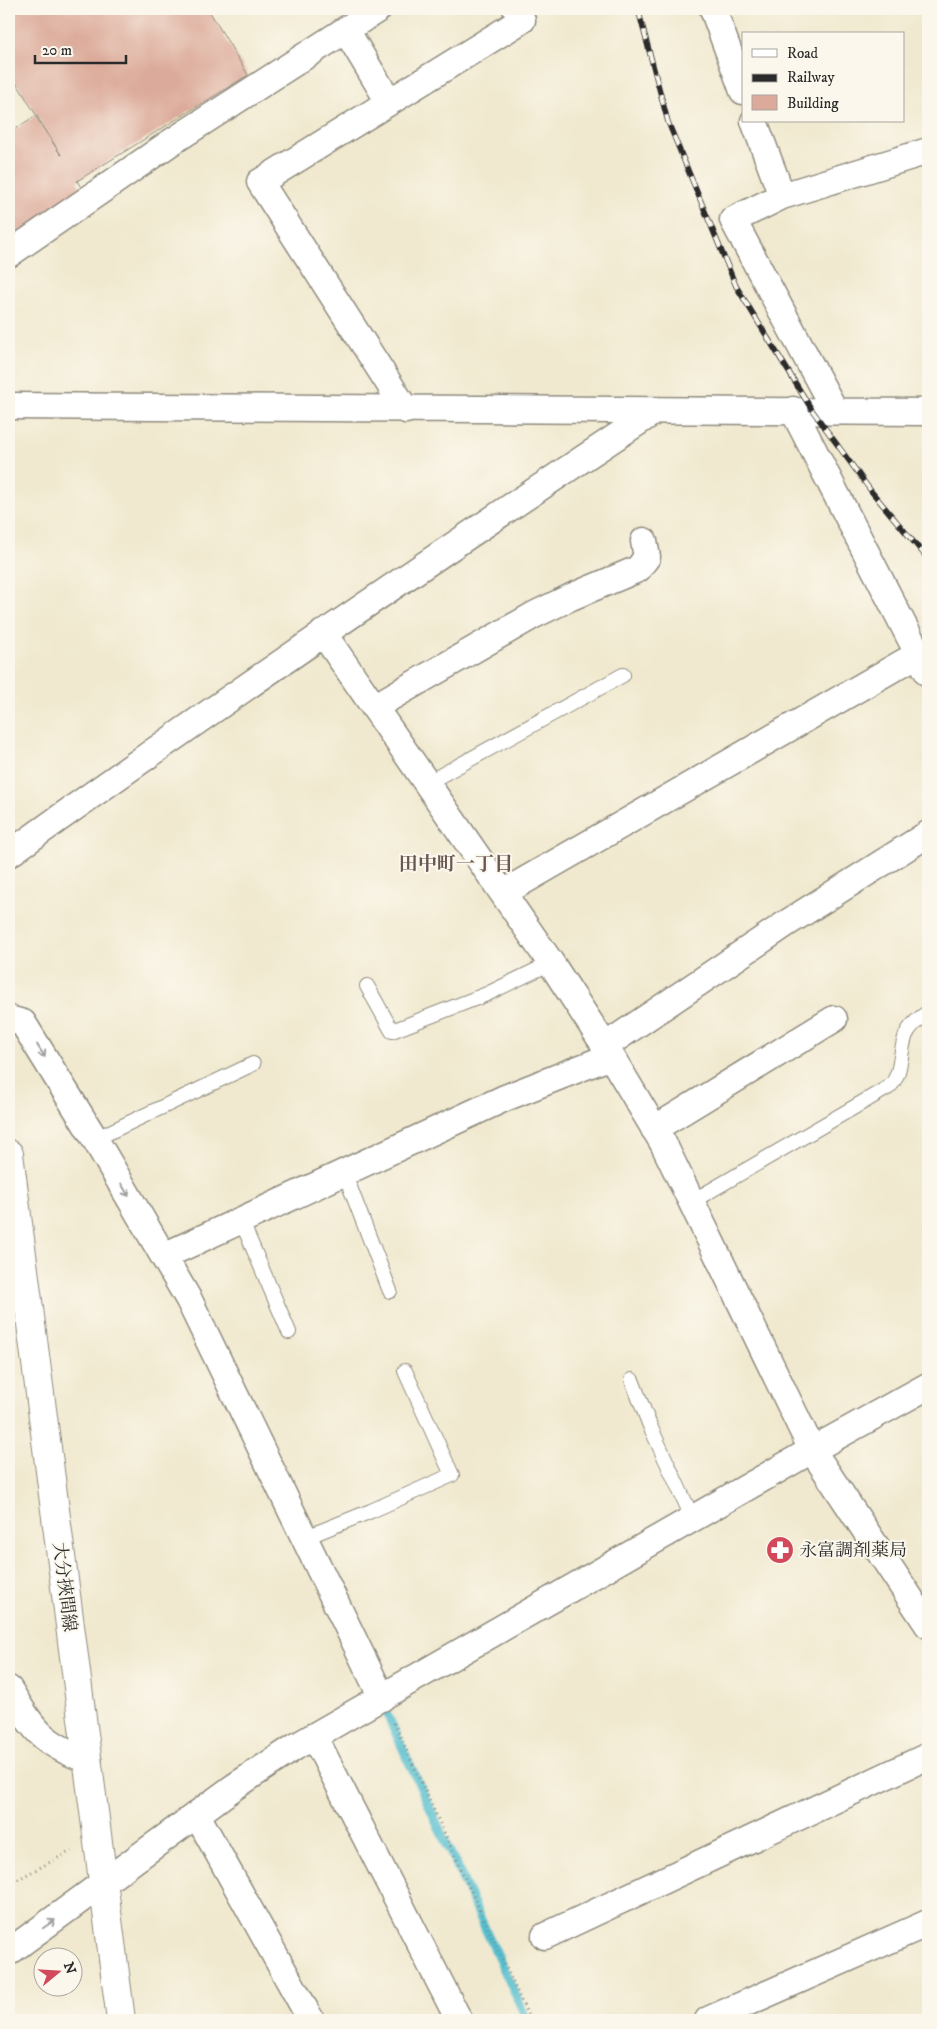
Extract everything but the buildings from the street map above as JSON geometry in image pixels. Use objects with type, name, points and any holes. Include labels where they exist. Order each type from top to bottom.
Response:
[{"type":"main road","name":"大分挾間線","points":[[9,1154],[121,2020]]},
{"type":"street","points":[[9,254],[170,143],[378,9]]},
{"type":"street","points":[[406,410],[260,182],[522,20],[516,9]]},
{"type":"street","points":[[712,9],[742,88]]},
{"type":"street","points":[[346,30],[389,102]]},
{"type":"street","points":[[754,122],[782,196]]},
{"type":"street","points":[[835,411],[733,220],[782,196],[928,151]]},
{"type":"street","points":[[9,406],[928,412]]},
{"type":"street","points":[[793,410],[928,674]]},
{"type":"street","points":[[9,854],[323,633],[655,411]]},
{"type":"street","points":[[374,707],[534,615],[638,569],[647,557],[644,541]]},
{"type":"street","points":[[323,633],[503,893],[608,1051],[654,1129],[812,1450],[928,1625]]},
{"type":"street","points":[[503,893],[906,661]]},
{"type":"street","points":[[164,1256],[608,1051],[787,922],[928,834]]},
{"type":"street","points":[[9,1019],[23,1023],[95,1139],[164,1256],[209,1339],[382,1698]]},
{"type":"street","points":[[654,1129],[834,1020]]},
{"type":"street","points":[[9,1952],[104,1885],[254,1773],[314,1736],[812,1450],[928,1386]]},
{"type":"street","points":[[9,1689],[27,1719],[43,1739],[70,1754],[88,1760]]},
{"type":"street","points":[[314,1736],[459,2020]]},
{"type":"street","points":[[545,1936],[928,1756]]},
{"type":"street","points":[[197,1815],[311,2020]]},
{"type":"street","points":[[708,2020],[928,1923]]},
{"type":"lane","points":[[427,784],[623,675]]},
{"type":"lane","points":[[367,986],[392,1031],[487,994],[550,963]]},
{"type":"lane","points":[[691,1202],[889,1087],[896,1077],[906,1034],[928,1012]]},
{"type":"lane","points":[[95,1139],[253,1064]]},
{"type":"lane","points":[[344,1172],[390,1291]]},
{"type":"lane","points":[[241,1220],[289,1332]]},
{"type":"lane","points":[[304,1538],[371,1512],[452,1475],[405,1371]]},
{"type":"lane","points":[[632,1380],[650,1426],[693,1519]]},
{"type":"path","points":[[382,1698],[530,2020]]},
{"type":"path","points":[[9,1884],[98,1837]]},
{"type":"waterway","points":[[387,1714],[527,2020]]},
{"type":"railway","points":[[638,9],[668,122],[736,286],[812,410],[871,491],[928,559]]},
{"type":"place","name":"永富調剤薬局","points":[[780,1550]]},
{"type":"district","name":"田中町一丁目","points":[[456,863]]}]
